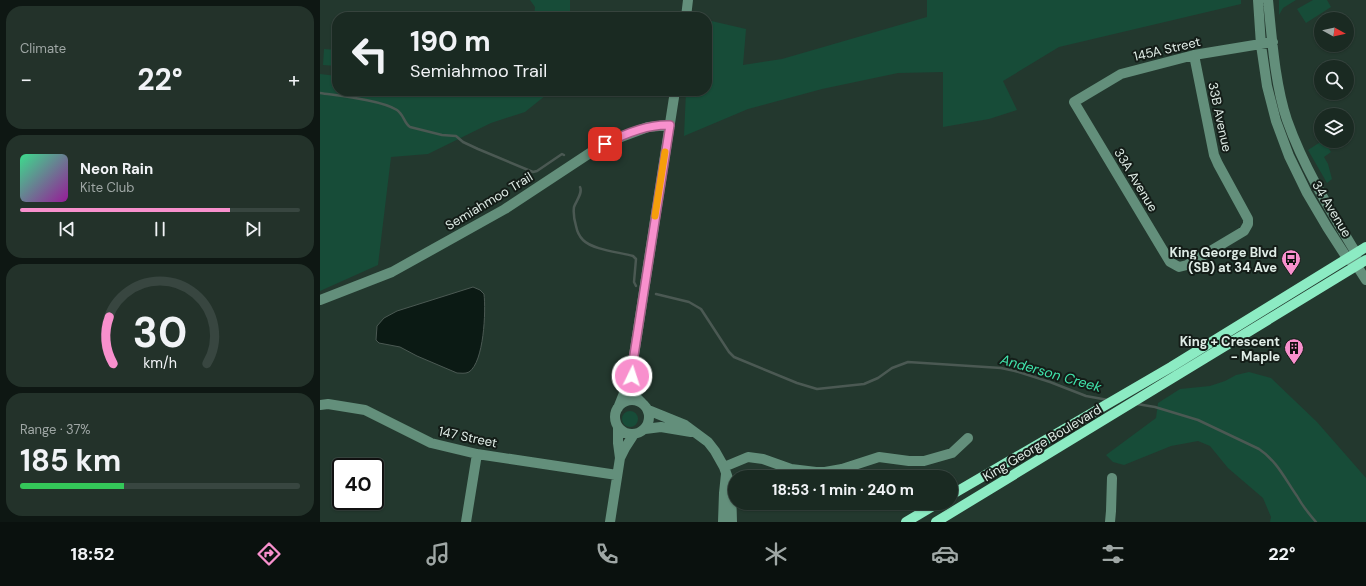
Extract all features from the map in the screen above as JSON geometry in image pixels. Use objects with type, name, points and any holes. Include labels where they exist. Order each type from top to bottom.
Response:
[{"type":"main road","name":"King George Boulevard","points":[[958,491],[1127,393],[1366,247]]},
{"type":"main road","name":"King George Boulevard","points":[[936,522],[1362,263]]},
{"type":"main road","points":[[906,522],[926,510]]},
{"type":"street","points":[[687,12],[688,0]]},
{"type":"street","name":"34 Avenue","points":[[1258,0],[1261,44],[1267,86],[1276,121],[1289,156],[1307,193],[1347,258],[1362,263]]},
{"type":"street","name":"34 Avenue","points":[[1268,0],[1272,42],[1287,119],[1301,155],[1318,189],[1362,263]]},
{"type":"street","name":"145A Street","points":[[1074,102],[1120,74],[1194,55],[1272,42]]},
{"type":"street","name":"33B Avenue","points":[[1179,267],[1187,265],[1244,231],[1248,224],[1248,218],[1214,155],[1194,55]]},
{"type":"street","points":[[620,458],[618,427],[615,417],[632,368],[674,96]]},
{"type":"street","name":"33A Avenue","points":[[1074,102],[1170,262],[1179,267]]},
{"type":"street","name":"Semiahmoo Trail","points":[[320,300],[392,272],[505,209],[596,149],[613,140],[648,127],[670,125]]},
{"type":"street","points":[[1362,263],[1366,280]]},
{"type":"street","points":[[632,368],[633,385],[636,397],[645,407],[649,419],[644,429]]},
{"type":"street","points":[[618,408],[621,404],[629,400],[638,401],[645,407],[685,424],[712,446],[725,471],[732,491],[732,522]]},
{"type":"street","name":"147 Street","points":[[320,405],[328,404],[365,410],[431,443],[477,454],[617,475]]},
{"type":"street","points":[[618,427],[626,433],[634,434]]},
{"type":"street","points":[[610,522],[620,458],[634,434],[644,429],[661,427],[695,432]]},
{"type":"street","points":[[725,471],[748,458],[763,459],[791,469],[816,472],[842,469],[879,457],[909,461],[924,461],[952,453],[968,438]]},
{"type":"street","points":[[466,522],[477,454]]},
{"type":"street","points":[[723,522],[725,471]]},
{"type":"street","points":[[1110,522],[1112,511],[1112,478]]},
{"type":"green space","points":[[530,0],[570,0],[570,12],[534,12],[535,7]]},
{"type":"green space","points":[[927,0],[1241,0],[1241,4],[1059,47],[1003,81],[1017,110],[989,119],[943,127],[943,72],[898,73],[822,89],[748,109],[684,136],[686,96],[712,96],[712,21],[746,29],[743,65],[782,59],[927,17]]},
{"type":"green space","points":[[1279,0],[1296,0],[1283,8],[1279,15]]},
{"type":"green space","points":[[1313,0],[1327,0],[1331,7],[1323,12],[1314,12],[1314,18],[1306,23],[1297,9]]},
{"type":"green space","points":[[324,49],[332,50],[332,66],[323,65]]},
{"type":"green space","points":[[320,74],[332,75],[332,96],[545,96],[525,112],[491,123],[428,154],[391,157],[378,265],[320,291]]},
{"type":"green space","points":[[1314,146],[1314,148],[1328,148],[1331,152],[1324,157],[1328,164],[1332,179],[1327,183],[1308,150]]},
{"type":"green space","points":[[1249,372],[1271,378],[1317,422],[1366,478],[1366,522],[1270,522],[1271,517],[1263,498],[1228,468],[1210,446],[1198,441],[1171,446],[1124,465],[1113,462],[1106,455],[1156,418],[1158,403],[1180,389],[1210,386],[1225,381],[1236,375]]},
{"type":"green space","points":[[627,411],[633,411],[638,416],[636,425],[633,427],[627,427],[622,422],[622,416]]},
{"type":"shaded area","points":[[473,287],[480,290],[484,294],[485,312],[481,347],[478,358],[469,372],[457,373],[400,347],[379,343],[376,340],[377,326],[384,318],[397,311]]},
{"type":"waterway","name":"Anderson Creek","points":[[320,93],[332,95]]},
{"type":"waterway","name":"Anderson Creek","points":[[340,96],[360,99],[390,107],[397,110],[410,127],[442,135],[456,136],[463,142],[533,172],[537,171],[562,154],[564,155]]},
{"type":"waterway","name":"Anderson Creek","points":[[580,187],[581,192],[574,207],[575,221],[579,235],[583,240],[593,246],[633,256],[636,259],[634,282],[636,286]]},
{"type":"waterway","name":"Anderson Creek","points":[[656,294],[689,302],[701,309],[729,352],[734,357],[797,383],[817,389],[864,384],[878,378],[892,368],[908,362],[1001,368],[1050,382],[1086,396],[1108,400]]},
{"type":"waterway","name":"Anderson Creek","points":[[1137,404],[1155,407],[1198,420],[1259,449],[1276,465],[1303,506],[1316,522]]},
{"type":"slow traffic","points":[[655,216],[665,152]]},
{"type":"place","name":"King George Blvd (SB) at 34 Ave","points":[[1291,276]]},
{"type":"place","name":"King + Crescent - Maple","points":[[1294,365]]},
{"type":"route","points":[[605,144],[632,132],[648,127],[662,124],[670,125],[632,376]]}]
